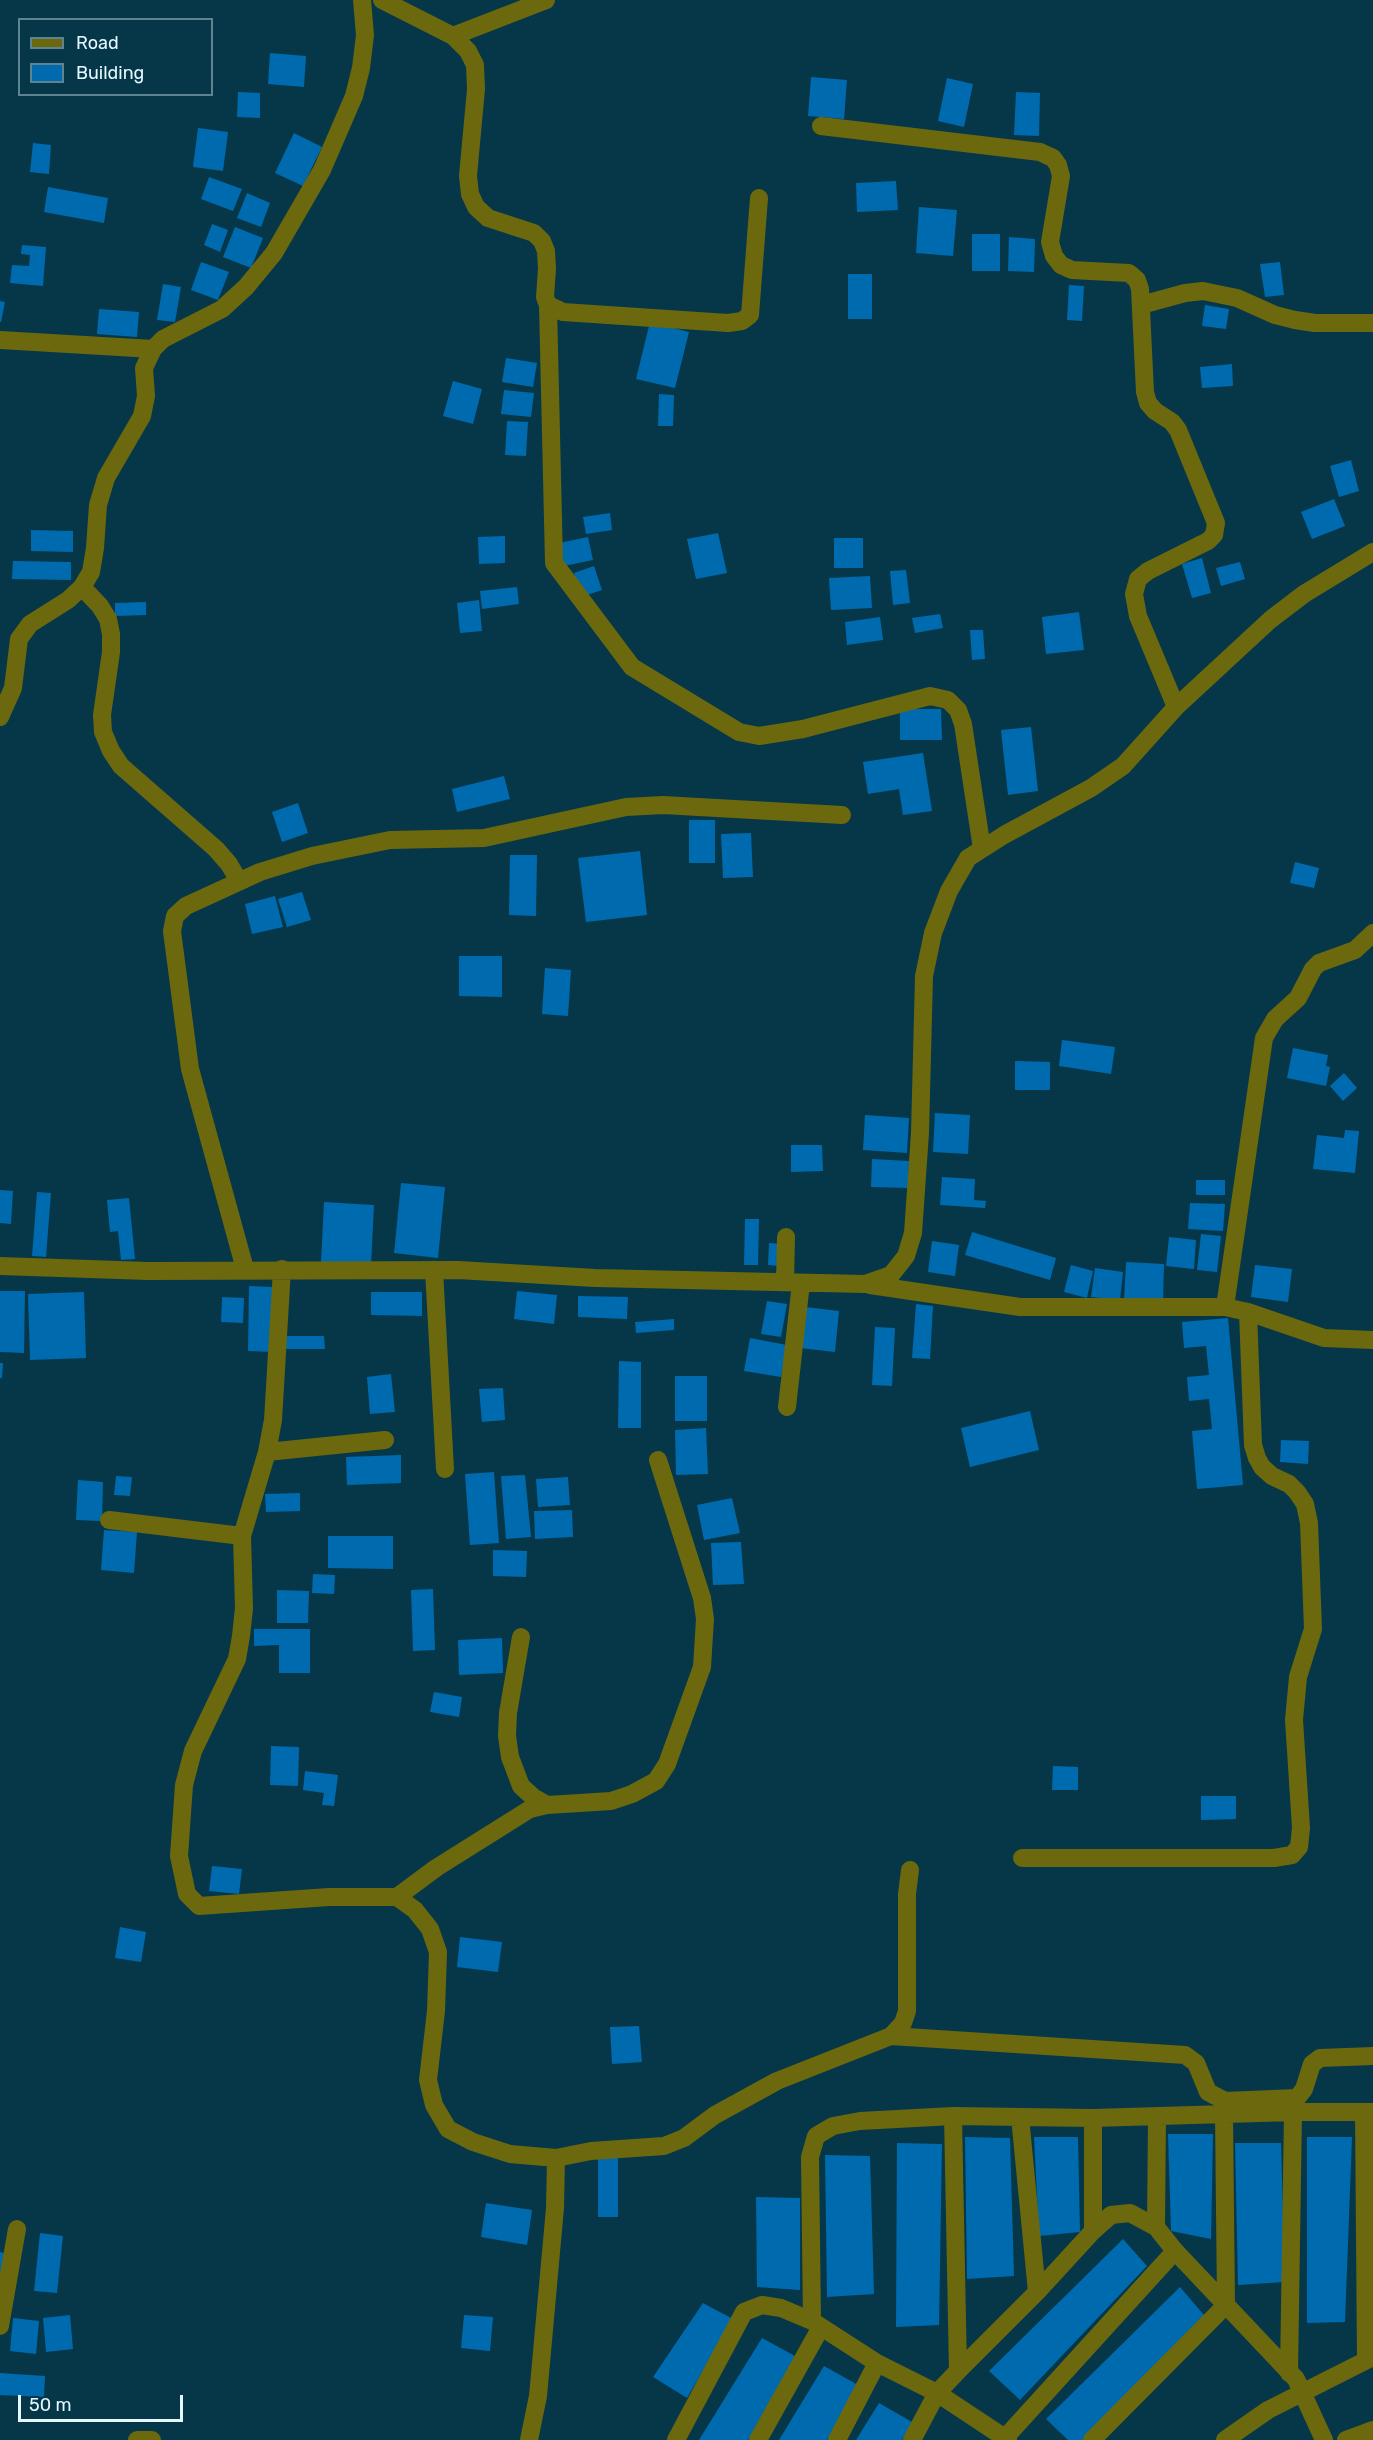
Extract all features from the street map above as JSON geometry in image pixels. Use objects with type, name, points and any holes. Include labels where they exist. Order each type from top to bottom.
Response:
[{"type":"street","points":[[0,717],[13,688],[19,639],[30,624],[68,600],[82,587],[91,572],[98,505],[106,478],[142,416],[146,396],[144,368],[153,350],[163,339],[222,309],[246,287],[274,253],[322,170],[354,96],[361,68],[365,35],[362,0]]},
{"type":"street","points":[[382,0],[453,36],[468,51],[475,65],[476,89],[468,176],[470,194],[476,207],[488,218],[534,233],[542,241],[546,251],[544,297],[548,305],[554,563],[632,667],[739,732],[759,736],[803,729],[930,696],[948,700],[958,710],[963,724],[982,849]]},
{"type":"street","points":[[453,36],[546,0]]},
{"type":"street","points":[[822,126],[1040,152],[1053,158],[1061,176],[1050,242],[1054,256],[1061,266],[1072,270],[1129,273],[1137,280],[1141,305],[1145,392],[1148,403],[1155,411],[1172,422],[1178,430],[1216,523],[1214,535],[1208,541],[1148,571],[1138,579],[1134,594],[1137,616],[1176,707]]},
{"type":"street","points":[[548,305],[563,312],[728,323],[742,321],[750,315],[759,198]]},
{"type":"street","points":[[1141,305],[1185,292],[1203,291],[1230,295],[1275,315],[1295,320],[1315,323],[1373,323]]},
{"type":"street","points":[[0,340],[153,350]]},
{"type":"street","points":[[865,1284],[891,1275],[906,1256],[913,1233],[920,1133],[924,976],[933,933],[949,891],[968,858],[1004,835],[1091,788],[1123,766],[1176,707],[1270,620],[1304,594],[1373,552]]},
{"type":"street","points":[[82,587],[100,606],[108,619],[111,634],[111,652],[102,715],[103,732],[111,751],[121,766],[216,849],[229,864],[239,881]]},
{"type":"street","points":[[245,1269],[191,1076],[172,931],[175,916],[186,906],[239,881],[312,856],[390,840],[484,838],[626,807],[699,805],[842,815]]},
{"type":"street","points":[[1225,1307],[1264,1038],[1275,1019],[1298,998],[1312,969],[1319,963],[1355,950],[1373,933]]},
{"type":"street","points":[[786,1237],[793,1282],[787,1407]]},
{"type":"street","points":[[0,1266],[148,1271],[434,1270],[595,1278],[865,1284],[1020,1306],[1225,1307],[1248,1312],[1324,1338],[1373,1340]]},
{"type":"street","points":[[282,1269],[273,1420],[267,1452],[242,1536],[244,1608],[237,1659],[193,1751],[184,1785],[179,1856],[182,1879],[187,1894],[199,1906],[329,1897],[397,1897],[415,1910],[430,1929],[438,1952],[436,2011],[428,2080],[434,2105],[448,2129],[473,2142],[510,2154],[556,2158],[591,2151],[664,2146],[684,2138],[715,2115],[777,2081],[891,2036],[1185,2055],[1196,2063],[1208,2092],[1224,2101],[1298,2098],[1304,2089],[1312,2064],[1320,2058],[1373,2056]]},
{"type":"street","points":[[434,1270],[445,1469]]},
{"type":"street","points":[[1022,1858],[1274,1858],[1292,1855],[1299,1846],[1301,1828],[1294,1708],[1298,1677],[1312,1629],[1310,1523],[1305,1504],[1297,1492],[1289,1484],[1272,1476],[1262,1467],[1253,1445],[1248,1312]]},
{"type":"street","points":[[267,1452],[385,1440]]},
{"type":"street","points":[[397,1897],[436,1868],[530,1809],[547,1804],[612,1801],[632,1794],[656,1781],[667,1764],[702,1667],[705,1619],[702,1598],[658,1460]]},
{"type":"street","points":[[109,1521],[242,1536]]},
{"type":"street","points":[[521,1637],[508,1713],[507,1736],[510,1757],[514,1772],[522,1786],[533,1797],[547,1804]]},
{"type":"street","points":[[891,2036],[903,2023],[907,2011],[907,1894],[910,1870]]},
{"type":"street","points":[[1288,2373],[1293,2112]]},
{"type":"street","points":[[758,2440],[816,2324],[810,2157],[816,2136],[833,2126],[860,2121],[953,2116],[1093,2118],[1369,2112],[1369,2359],[1268,2410],[1225,2440]]},
{"type":"street","points":[[1092,2440],[1226,2305],[1224,2114]]},
{"type":"street","points":[[953,2116],[958,2371]]},
{"type":"street","points":[[1020,2116],[1037,2292]]},
{"type":"street","points":[[1156,2117],[1156,2227]]},
{"type":"street","points":[[1093,2118],[1093,2231]]},
{"type":"street","points":[[529,2440],[542,2361],[555,2208],[556,2158]]},
{"type":"street","points":[[912,2440],[937,2393],[958,2371],[1037,2292],[1093,2231],[1111,2215],[1130,2213],[1156,2227],[1175,2251],[1288,2373],[1303,2391],[1324,2440]]},
{"type":"street","points":[[0,2326],[17,2229]]},
{"type":"street","points":[[676,2440],[744,2312],[762,2305],[782,2308],[816,2324],[877,2363],[937,2393],[1005,2439],[1175,2251]]},
{"type":"street","points":[[837,2440],[877,2363]]},
{"type":"street","points":[[1346,2440],[1373,2430]]},
{"type":"street","points":[[137,2440],[152,2440]]},
{"type":"building","points":[[270,53],[306,56],[304,87],[268,84]]},
{"type":"building","points":[[811,77],[847,80],[844,119],[808,116]]},
{"type":"building","points":[[947,78],[973,84],[964,127],[938,121]]},
{"type":"building","points":[[238,92],[260,93],[260,118],[237,117]]},
{"type":"building","points":[[1016,92],[1040,93],[1039,136],[1014,135]]},
{"type":"building","points":[[198,128],[228,132],[223,171],[193,167]]},
{"type":"building","points":[[294,133],[322,147],[303,186],[275,173]]},
{"type":"building","points":[[33,143],[51,145],[49,174],[30,172]]},
{"type":"building","points":[[209,177],[242,189],[233,211],[201,199]]},
{"type":"building","points":[[896,181],[898,210],[857,212],[856,183]]},
{"type":"building","points":[[48,187],[108,198],[104,223],[44,212]]},
{"type":"building","points":[[247,193],[270,203],[261,227],[237,218]]},
{"type":"building","points":[[919,207],[957,210],[953,256],[916,253]]},
{"type":"building","points":[[212,224],[228,230],[220,252],[204,245]]},
{"type":"building","points":[[235,227],[263,238],[251,268],[223,257]]},
{"type":"building","points":[[972,234],[1000,234],[1000,271],[972,271]]},
{"type":"building","points":[[1009,237],[1035,239],[1034,272],[1008,271]]},
{"type":"building","points":[[22,245],[46,247],[43,286],[10,283],[12,265],[29,266],[30,255],[21,254]]},
{"type":"building","points":[[201,262],[229,272],[218,300],[191,290]]},
{"type":"building","points":[[1280,262],[1284,295],[1265,297],[1260,264]]},
{"type":"building","points":[[848,274],[872,274],[872,319],[848,319]]},
{"type":"building","points":[[163,284],[181,287],[175,322],[157,320]]},
{"type":"building","points":[[1069,285],[1084,286],[1082,321],[1067,320]]},
{"type":"building","points":[[0,301],[5,302],[1,322],[0,322]]},
{"type":"building","points":[[1205,305],[1229,309],[1226,329],[1202,326]]},
{"type":"building","points":[[99,309],[139,312],[137,337],[97,334]]},
{"type":"building","points":[[650,322],[689,332],[675,388],[636,379]]},
{"type":"building","points":[[506,358],[537,363],[533,387],[502,382]]},
{"type":"building","points":[[1232,364],[1233,386],[1202,388],[1200,367]]},
{"type":"building","points":[[453,381],[482,389],[473,424],[443,416]]},
{"type":"building","points":[[504,390],[534,393],[531,417],[501,414]]},
{"type":"building","points":[[659,394],[674,395],[673,426],[658,426]]},
{"type":"building","points":[[507,421],[528,422],[526,456],[505,455]]},
{"type":"building","points":[[1351,460],[1359,491],[1339,497],[1330,466]]},
{"type":"building","points":[[1334,499],[1345,526],[1312,539],[1301,512]]},
{"type":"building","points":[[610,513],[612,530],[586,534],[583,517]]},
{"type":"building","points":[[31,530],[73,531],[73,552],[31,551]]},
{"type":"building","points":[[718,533],[727,573],[696,579],[687,539]]},
{"type":"building","points":[[505,536],[505,563],[479,564],[478,537]]},
{"type":"building","points":[[588,537],[593,560],[564,566],[559,543]]},
{"type":"building","points":[[834,538],[863,538],[863,568],[834,568]]},
{"type":"building","points":[[1202,558],[1211,593],[1192,598],[1182,564]]},
{"type":"building","points":[[13,561],[71,562],[71,580],[12,579]]},
{"type":"building","points":[[1240,562],[1245,579],[1221,586],[1216,568]]},
{"type":"building","points":[[594,566],[602,590],[581,597],[574,573]]},
{"type":"building","points":[[906,570],[910,603],[893,605],[890,571]]},
{"type":"building","points":[[870,576],[872,608],[831,610],[829,578]]},
{"type":"building","points":[[517,587],[519,604],[482,609],[480,591]]},
{"type":"building","points":[[479,600],[482,631],[460,633],[457,603]]},
{"type":"building","points":[[146,602],[146,615],[115,616],[115,603]]},
{"type":"building","points":[[1079,612],[1084,650],[1046,654],[1042,617]]},
{"type":"building","points":[[940,614],[943,628],[915,633],[912,618]]},
{"type":"building","points":[[880,617],[883,640],[847,645],[845,622]]},
{"type":"building","points":[[970,630],[983,630],[985,659],[972,660]]},
{"type":"building","points":[[900,709],[941,709],[942,740],[900,740]]},
{"type":"building","points":[[1031,727],[1038,791],[1008,795],[1001,730]]},
{"type":"building","points":[[923,753],[932,811],[903,815],[899,789],[868,794],[863,762]]},
{"type":"building","points":[[504,776],[510,799],[457,812],[452,789]]},
{"type":"building","points":[[298,803],[308,833],[282,842],[272,812]]},
{"type":"building","points":[[689,820],[715,820],[715,863],[689,863]]},
{"type":"building","points":[[751,833],[753,877],[723,878],[721,834]]},
{"type":"building","points":[[640,851],[647,915],[586,922],[578,858]]},
{"type":"building","points":[[510,855],[537,855],[536,916],[509,915]]},
{"type":"building","points":[[1295,862],[1319,868],[1314,888],[1290,883]]},
{"type":"building","points":[[302,892],[311,920],[287,927],[278,899]]},
{"type":"building","points":[[275,896],[283,927],[252,934],[245,904]]},
{"type":"building","points":[[459,956],[502,956],[502,997],[459,996]]},
{"type":"building","points":[[545,968],[571,970],[568,1016],[542,1014]]},
{"type":"building","points":[[1062,1040],[1115,1047],[1111,1074],[1059,1066]]},
{"type":"building","points":[[1293,1048],[1328,1055],[1326,1066],[1330,1067],[1326,1086],[1287,1078]]},
{"type":"building","points":[[1015,1061],[1050,1062],[1050,1090],[1015,1090]]},
{"type":"building","points":[[1344,1073],[1357,1088],[1343,1101],[1330,1086]]},
{"type":"building","points":[[935,1113],[970,1115],[968,1154],[933,1152]]},
{"type":"building","points":[[865,1115],[909,1118],[907,1153],[863,1150]]},
{"type":"building","points":[[1345,1130],[1359,1131],[1355,1173],[1313,1169],[1317,1135],[1344,1138]]},
{"type":"building","points":[[791,1145],[822,1145],[823,1171],[791,1172]]},
{"type":"building","points":[[872,1159],[909,1161],[908,1188],[871,1187]]},
{"type":"building","points":[[942,1177],[975,1179],[974,1200],[986,1201],[985,1208],[940,1205]]},
{"type":"building","points":[[1196,1180],[1225,1180],[1225,1195],[1196,1195]]},
{"type":"building","points":[[401,1183],[445,1187],[438,1258],[394,1253]]},
{"type":"building","points":[[0,1190],[13,1191],[11,1224],[0,1223]]},
{"type":"building","points":[[37,1192],[51,1193],[46,1257],[32,1256]]},
{"type":"building","points":[[129,1198],[135,1259],[121,1260],[118,1231],[110,1232],[107,1200]]},
{"type":"building","points":[[324,1202],[374,1205],[371,1266],[321,1262]]},
{"type":"building","points":[[1190,1203],[1225,1204],[1223,1231],[1188,1229]]},
{"type":"building","points":[[745,1219],[759,1219],[758,1265],[744,1265]]},
{"type":"building","points":[[972,1232],[1056,1258],[1050,1280],[965,1255]]},
{"type":"building","points":[[1201,1234],[1221,1236],[1217,1272],[1197,1270]]},
{"type":"building","points":[[1169,1237],[1196,1240],[1194,1269],[1166,1266]]},
{"type":"building","points":[[932,1241],[959,1245],[955,1276],[928,1272]]},
{"type":"building","points":[[769,1243],[782,1244],[780,1266],[768,1265]]},
{"type":"building","points":[[1126,1262],[1164,1264],[1163,1300],[1124,1299]]},
{"type":"building","points":[[1071,1265],[1093,1271],[1087,1298],[1064,1292]]},
{"type":"building","points":[[1255,1265],[1292,1269],[1288,1302],[1251,1297]]},
{"type":"building","points":[[1095,1268],[1123,1272],[1120,1300],[1091,1297]]},
{"type":"building","points":[[249,1286],[273,1287],[272,1352],[248,1351]]},
{"type":"building","points":[[0,1291],[25,1291],[24,1353],[0,1352]]},
{"type":"building","points":[[517,1291],[557,1295],[554,1324],[514,1319]]},
{"type":"building","points":[[84,1292],[86,1358],[30,1360],[28,1294]]},
{"type":"building","points":[[371,1292],[422,1292],[422,1316],[371,1315]]},
{"type":"building","points":[[578,1296],[628,1297],[627,1319],[578,1317]]},
{"type":"building","points":[[222,1297],[244,1298],[243,1323],[221,1322]]},
{"type":"building","points":[[767,1301],[787,1304],[781,1337],[761,1334]]},
{"type":"building","points":[[916,1304],[933,1306],[930,1359],[912,1358]]},
{"type":"building","points":[[805,1307],[839,1311],[835,1352],[800,1348]]},
{"type":"building","points":[[1228,1318],[1243,1485],[1197,1489],[1192,1431],[1212,1429],[1209,1399],[1189,1401],[1187,1377],[1209,1375],[1206,1346],[1184,1348],[1182,1322]]},
{"type":"building","points":[[674,1319],[674,1330],[636,1333],[635,1322]]},
{"type":"building","points":[[875,1327],[895,1328],[892,1386],[872,1385]]},
{"type":"building","points":[[285,1336],[324,1336],[325,1349],[285,1349]]},
{"type":"building","points":[[750,1338],[787,1345],[781,1377],[744,1371]]},
{"type":"building","points":[[619,1361],[641,1362],[641,1428],[618,1428]]},
{"type":"building","points":[[0,1363],[3,1363],[2,1378],[0,1378]]},
{"type":"building","points":[[391,1374],[395,1412],[370,1414],[367,1377]]},
{"type":"building","points":[[675,1376],[707,1376],[707,1421],[675,1421]]},
{"type":"building","points":[[503,1388],[505,1420],[482,1422],[479,1389]]},
{"type":"building","points":[[1030,1411],[1039,1450],[970,1467],[961,1428]]},
{"type":"building","points":[[706,1428],[708,1474],[676,1475],[675,1430]]},
{"type":"building","points":[[1281,1440],[1309,1441],[1308,1464],[1280,1462]]},
{"type":"building","points":[[401,1455],[401,1483],[347,1485],[346,1457]]},
{"type":"building","points":[[494,1472],[499,1543],[470,1545],[465,1474]]},
{"type":"building","points":[[525,1475],[531,1537],[506,1539],[501,1476]]},
{"type":"building","points":[[116,1476],[132,1477],[130,1496],[114,1495]]},
{"type":"building","points":[[568,1477],[570,1505],[538,1507],[536,1479]]},
{"type":"building","points":[[78,1480],[103,1482],[102,1521],[76,1520]]},
{"type":"building","points":[[300,1493],[300,1511],[266,1512],[265,1494]]},
{"type":"building","points":[[732,1498],[740,1533],[704,1540],[697,1505]]},
{"type":"building","points":[[572,1510],[573,1537],[535,1539],[534,1511]]},
{"type":"building","points":[[104,1530],[137,1532],[134,1573],[101,1570]]},
{"type":"building","points":[[328,1536],[393,1536],[393,1569],[328,1568]]},
{"type":"building","points":[[741,1542],[744,1584],[713,1585],[711,1543]]},
{"type":"building","points":[[493,1550],[527,1551],[526,1577],[493,1576]]},
{"type":"building","points":[[313,1574],[335,1575],[334,1594],[312,1593]]},
{"type":"building","points":[[433,1589],[435,1650],[413,1651],[411,1590]]},
{"type":"building","points":[[277,1590],[309,1591],[308,1623],[277,1623]]},
{"type":"building","points":[[254,1629],[310,1629],[310,1673],[279,1673],[279,1645],[254,1646]]},
{"type":"building","points":[[502,1638],[503,1673],[459,1675],[458,1640]]},
{"type":"building","points":[[434,1692],[462,1697],[459,1717],[430,1712]]},
{"type":"building","points":[[271,1746],[299,1747],[298,1786],[270,1785]]},
{"type":"building","points":[[1053,1766],[1078,1767],[1078,1790],[1052,1790]]},
{"type":"building","points":[[305,1771],[338,1775],[334,1806],[322,1805],[324,1793],[303,1790]]},
{"type":"building","points":[[1201,1796],[1236,1796],[1236,1819],[1201,1820]]},
{"type":"building","points":[[212,1866],[242,1869],[239,1894],[209,1891]]},
{"type":"building","points":[[120,1927],[146,1932],[141,1962],[115,1958]]},
{"type":"building","points":[[460,1937],[502,1942],[498,1972],[457,1967]]},
{"type":"building","points":[[639,2026],[642,2062],[612,2064],[610,2027]]},
{"type":"building","points":[[1168,2134],[1213,2134],[1211,2239],[1171,2231]]},
{"type":"building","points":[[965,2137],[1010,2138],[1014,2276],[967,2279]]},
{"type":"building","points":[[1034,2137],[1078,2137],[1080,2232],[1039,2236]]},
{"type":"building","points":[[1307,2137],[1352,2137],[1345,2322],[1307,2323]]},
{"type":"building","points":[[897,2143],[942,2144],[939,2325],[896,2327]]},
{"type":"building","points":[[1235,2143],[1281,2143],[1285,2282],[1238,2285]]},
{"type":"building","points":[[825,2155],[870,2156],[874,2294],[827,2297]]},
{"type":"building","points":[[598,2158],[618,2158],[618,2217],[598,2217]]},
{"type":"building","points":[[756,2197],[800,2198],[800,2290],[757,2287]]},
{"type":"building","points":[[486,2203],[532,2210],[527,2245],[481,2237]]},
{"type":"building","points":[[40,2233],[63,2236],[57,2293],[34,2291]]},
{"type":"building","points":[[1123,2239],[1147,2266],[1020,2400],[989,2371]]},
{"type":"building","points":[[0,2252],[8,2254],[0,2293]]},
{"type":"building","points":[[1180,2287],[1204,2315],[1084,2440],[1068,2440],[1046,2419]]},
{"type":"building","points":[[703,2303],[733,2319],[687,2398],[653,2377]]},
{"type":"building","points":[[70,2315],[73,2349],[46,2352],[43,2318]]},
{"type":"building","points":[[464,2315],[493,2317],[490,2351],[461,2348]]},
{"type":"building","points":[[13,2318],[39,2321],[36,2354],[10,2351]]},
{"type":"building","points":[[762,2338],[795,2356],[748,2440],[699,2440]]},
{"type":"building","points":[[824,2366],[858,2385],[827,2440],[779,2440]]},
{"type":"building","points":[[0,2373],[45,2376],[44,2397],[0,2395]]},
{"type":"building","points":[[879,2403],[912,2422],[902,2440],[856,2440]]}]
